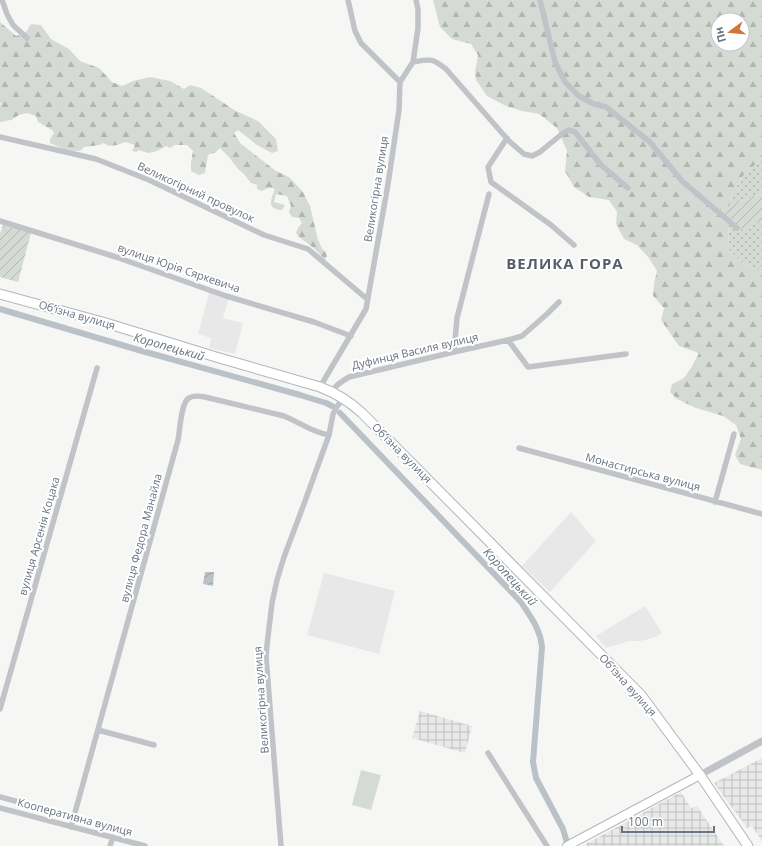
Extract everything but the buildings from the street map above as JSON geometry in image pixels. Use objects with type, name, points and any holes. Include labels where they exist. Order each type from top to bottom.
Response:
[{"type":"main road","name":"Обʼїзна вулиця","points":[[0,294],[106,323],[320,387],[332,391],[344,398],[367,418],[636,690],[649,705],[700,775],[748,846]]},
{"type":"main road","points":[[567,846],[700,775]]},
{"type":"street","points":[[2,0],[12,25],[28,38]]},
{"type":"street","points":[[348,0],[355,31],[361,43],[400,82],[413,62],[418,28],[418,9],[416,0]]},
{"type":"street","points":[[540,0],[555,62],[565,82],[579,96],[594,104],[606,107],[650,142],[682,181],[737,228]]},
{"type":"street","points":[[413,62],[430,60],[438,62],[446,69],[506,138],[524,154],[532,156],[540,152],[568,130],[575,132],[601,165],[628,188]]},
{"type":"street","name":"Великогірна вулиця","points":[[320,387],[366,310],[388,184],[399,110],[400,82]]},
{"type":"street","name":"Великогірний провулок","points":[[0,137],[96,159],[149,180],[264,235],[308,250],[367,299]]},
{"type":"street","points":[[506,138],[488,167],[491,182],[551,225],[574,245]]},
{"type":"street","points":[[454,352],[457,318],[489,194]]},
{"type":"street","name":"вулиця Юрія Сяркевича","points":[[0,221],[116,257],[226,296],[314,322],[351,336]]},
{"type":"street","name":"Дуфинця Василя вулиця","points":[[332,391],[336,386],[349,377],[522,336],[559,302]]},
{"type":"street","points":[[508,340],[528,367],[626,354]]},
{"type":"street","name":"вулиця Арсенія Коцака","points":[[0,709],[97,368]]},
{"type":"street","name":"вулиця Федора Манайла","points":[[71,826],[178,440],[185,403],[188,398],[198,396],[205,397],[284,416],[294,420],[310,430],[329,435]]},
{"type":"street","name":"Великогірна вулиця","points":[[281,846],[268,676],[267,645],[272,603],[282,563],[329,435],[333,414],[344,398]]},
{"type":"street","points":[[715,502],[734,434]]},
{"type":"street","name":"Монастирська вулиця","points":[[519,448],[762,514]]},
{"type":"street","points":[[98,730],[154,745]]},
{"type":"street","points":[[700,775],[762,741]]},
{"type":"street","points":[[488,753],[547,846]]},
{"type":"street","name":"Кооперативна вулиця","points":[[0,798],[19,802]]},
{"type":"street","name":"Кооперативна вулиця","points":[[0,808],[145,846]]},
{"type":"street","points":[[110,846],[113,838]]},
{"type":"shaded area","points":[[209,293],[229,298],[223,318],[243,323],[235,354],[209,348],[211,338],[198,334]]},
{"type":"shaded area","points":[[571,512],[596,541],[550,592],[522,566]]},
{"type":"shaded area","points":[[324,573],[395,591],[379,654],[307,635]]},
{"type":"shaded area","points":[[645,606],[662,633],[653,638],[640,641],[629,641],[606,648],[596,636]]},
{"type":"shaded area","points":[[420,711],[472,726],[465,753],[412,738]]},
{"type":"shaded area","points":[[762,758],[762,841],[752,826],[747,828],[714,783]]},
{"type":"shaded area","points":[[681,792],[691,808],[697,806],[724,846],[587,846],[586,844]]},
{"type":"green space","points":[[433,0],[762,0],[762,158],[742,177],[731,196],[728,249],[744,264],[762,272],[762,470],[740,464],[735,455],[741,439],[736,425],[723,416],[696,408],[677,399],[670,392],[672,384],[684,378],[699,353],[679,346],[661,320],[664,308],[653,296],[657,271],[649,258],[637,245],[624,239],[616,224],[617,212],[609,200],[589,197],[574,187],[565,171],[567,151],[557,128],[539,114],[506,106],[487,96],[476,80],[475,72],[478,55],[471,44],[452,39],[440,27]]},
{"type":"green space","points":[[0,22],[16,36],[26,32],[31,24],[41,25],[51,39],[69,49],[80,61],[99,68],[112,82],[122,86],[133,81],[150,77],[170,81],[184,89],[190,85],[201,88],[236,111],[258,121],[276,139],[278,151],[272,153],[257,145],[238,130],[234,133],[241,144],[276,171],[289,177],[303,192],[310,206],[318,240],[323,250],[326,252],[327,256],[325,260],[315,249],[296,233],[302,223],[299,218],[292,217],[289,212],[291,206],[287,196],[276,194],[274,202],[285,205],[282,210],[274,208],[271,200],[275,189],[268,188],[262,191],[257,189],[257,185],[251,183],[220,148],[216,152],[208,155],[205,173],[199,175],[191,171],[193,151],[187,145],[175,145],[170,148],[166,146],[150,153],[139,150],[136,152],[132,151],[135,145],[125,142],[109,146],[103,143],[100,145],[84,147],[80,151],[61,148],[50,143],[50,139],[54,133],[52,130],[38,122],[36,116],[27,113],[19,115],[11,120],[0,122]]},
{"type":"green space","points":[[762,158],[762,193],[730,206],[731,196],[742,177]]},
{"type":"green space","points":[[762,193],[762,220],[742,230],[719,210]]},
{"type":"green space","points":[[729,218],[742,229],[762,220],[762,272],[744,264],[728,249]]},
{"type":"green space","points":[[3,225],[31,233],[18,282],[0,277],[0,234]]},
{"type":"green space","points":[[361,770],[381,775],[371,810],[352,805]]},
{"type":"water","points":[[205,572],[214,572],[213,586],[203,584]]},
{"type":"waterway","name":"Коропецький","points":[[0,309],[142,351],[300,395],[332,406]]},
{"type":"waterway","name":"Коропецький","points":[[340,413],[521,602],[534,623],[539,634],[542,647],[533,762],[536,778],[563,829],[568,846]]},
{"type":"district","name":"ВЕЛИКА ГОРА","points":[[565,264]]}]
